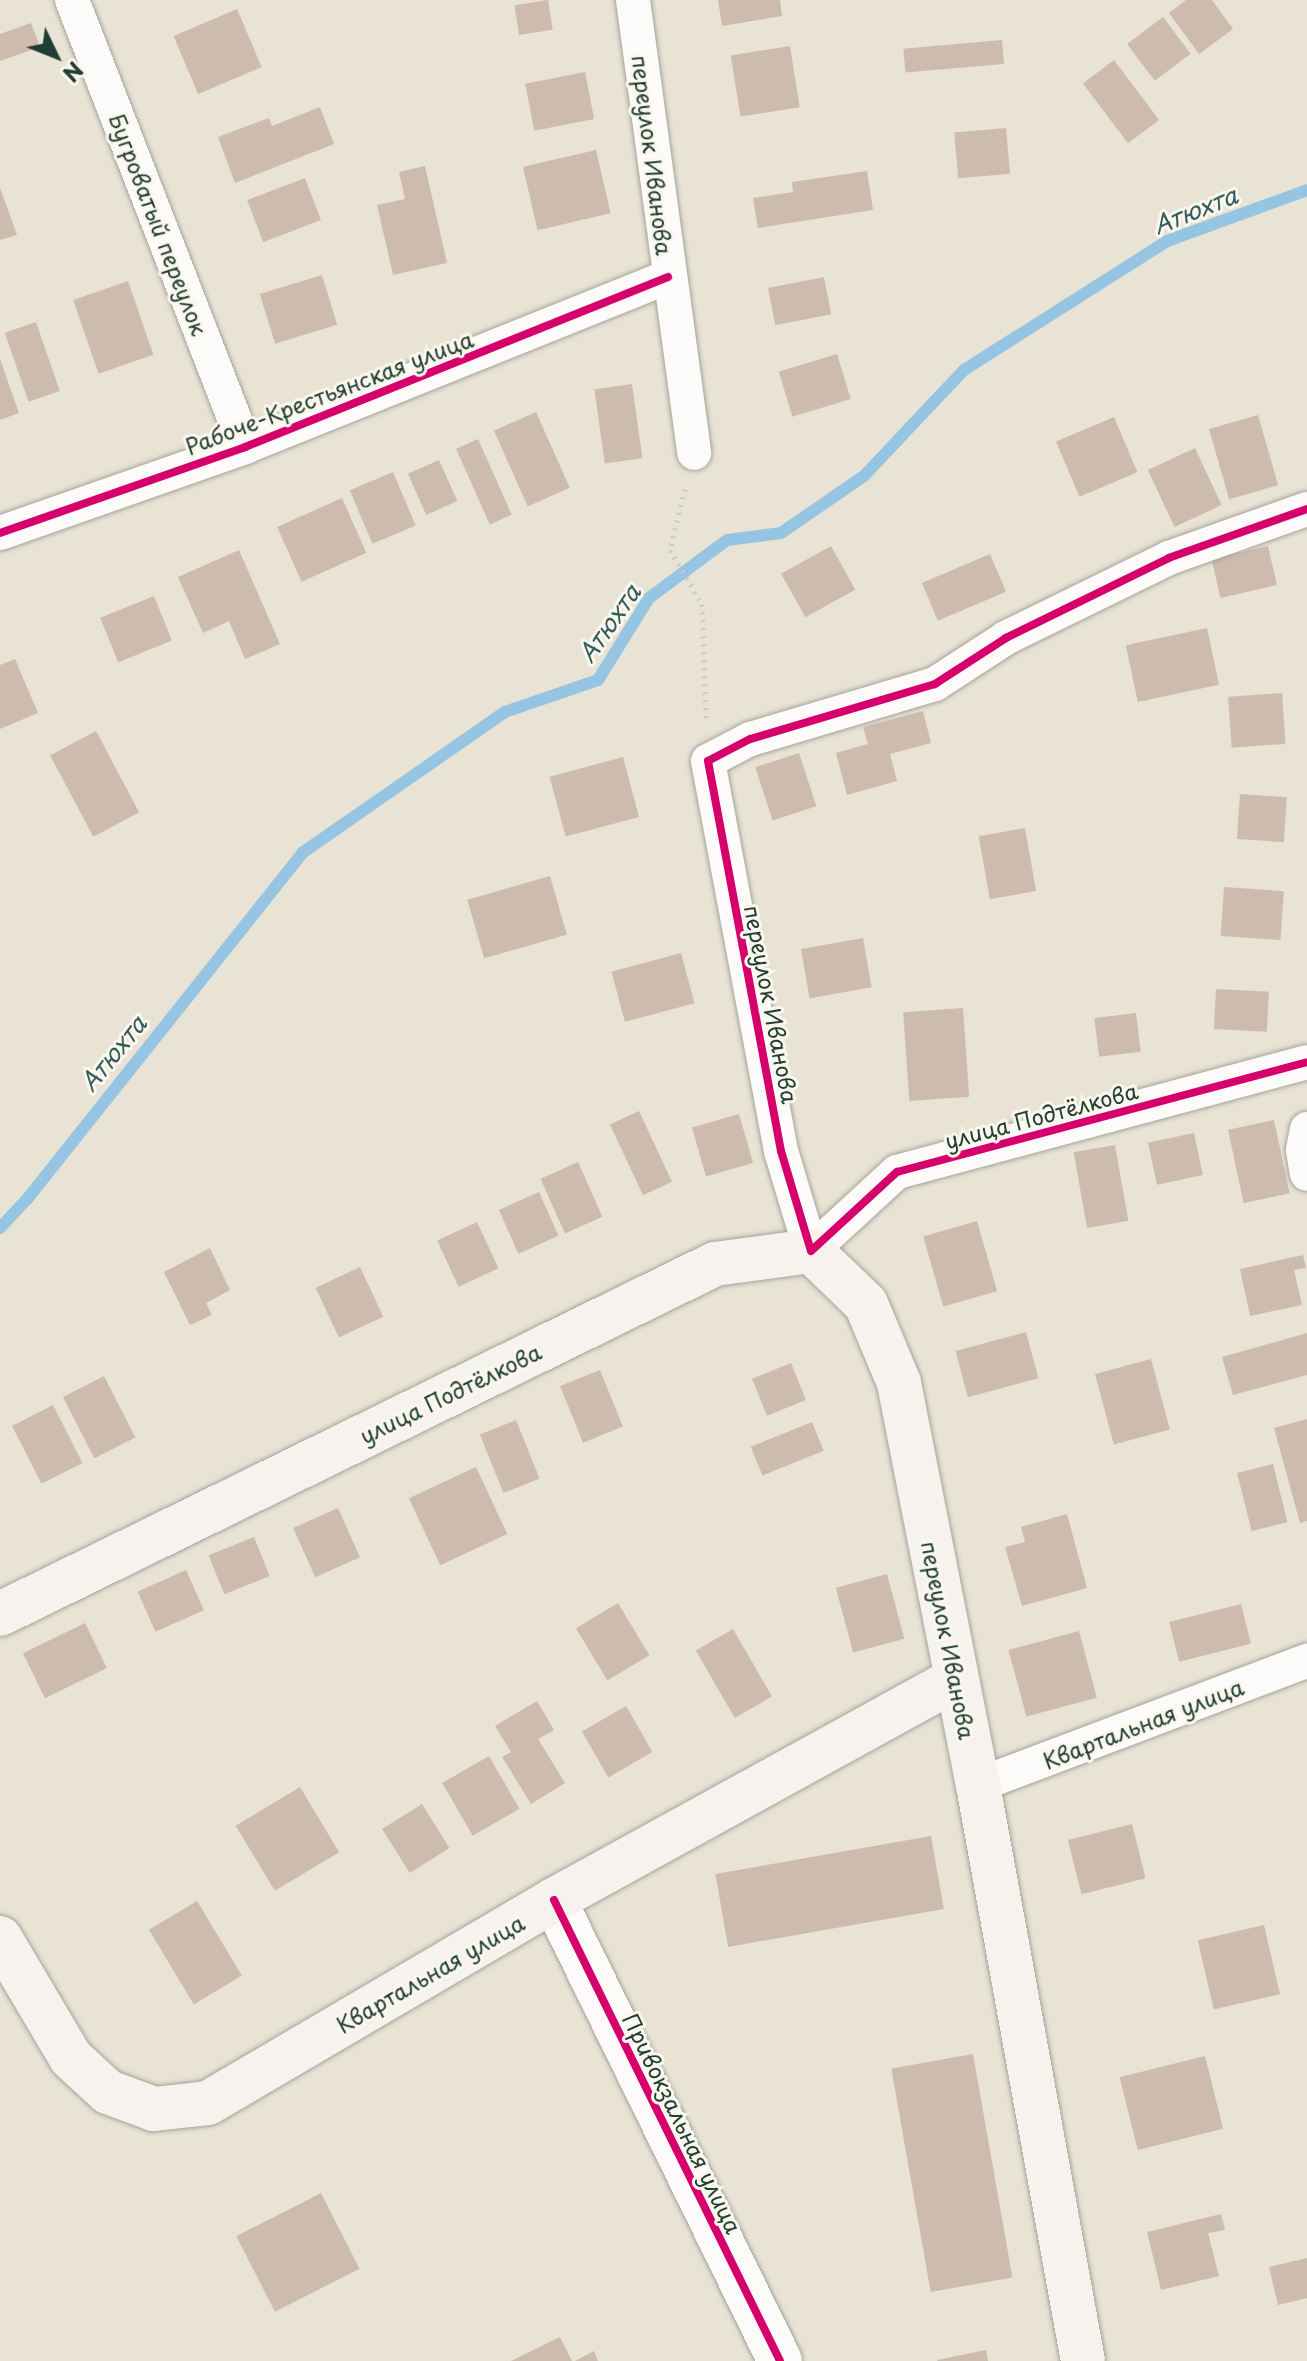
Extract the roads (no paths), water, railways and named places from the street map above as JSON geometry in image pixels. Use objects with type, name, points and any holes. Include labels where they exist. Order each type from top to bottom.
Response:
[{"type":"main road","name":"улица Подтёлкова","points":[[0,1614],[715,1264],[811,1251]]},
{"type":"main road","name":"переулок Иванова","points":[[811,1251],[866,1304],[899,1383],[978,1785],[1083,2361]]},
{"type":"main road","name":"Квартальная улица","points":[[0,1938],[71,2058],[108,2092],[154,2109],[208,2103],[554,1900],[956,1679]]},
{"type":"street","name":"Бугроватый переулок","points":[[72,0],[245,447]]},
{"type":"street","name":"переулок Иванова","points":[[633,0],[694,453]]},
{"type":"street","name":"Рабоче-Крестьянская улица","points":[[0,533],[245,447],[668,277]]},
{"type":"street","name":"переулок Иванова","points":[[811,1251],[781,1151],[708,761],[750,739],[935,684],[1006,638],[1169,558],[1307,509]]},
{"type":"street","name":"улица Подтёлкова","points":[[811,1251],[897,1172],[1307,1062]]},
{"type":"street","points":[[1307,1129],[1303,1150],[1307,1174]]},
{"type":"street","name":"Квартальная улица","points":[[978,1785],[1307,1661]]},
{"type":"street","name":"Привокзальная улица","points":[[554,1900],[780,2361]]},
{"type":"waterway","name":"Атюхта","points":[[0,1228],[28,1198],[302,853],[505,712],[598,680],[649,598],[727,540],[781,533],[864,476],[964,370],[1167,241],[1307,190]]}]
